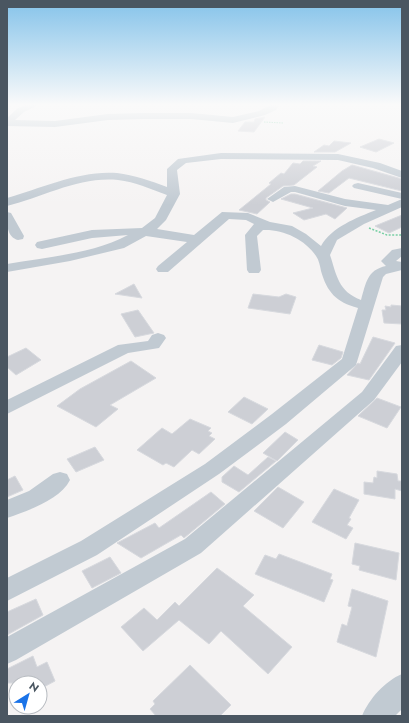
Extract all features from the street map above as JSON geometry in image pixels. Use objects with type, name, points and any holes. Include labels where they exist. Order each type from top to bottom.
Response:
[{"type":"street","points":[[7,268],[70,257],[119,245],[146,232],[160,220],[174,194],[171,175],[172,169],[182,161],[202,157],[338,158],[376,165],[402,175]]},
{"type":"street","points":[[7,202],[84,180],[109,176],[136,181],[174,194]]},
{"type":"street","points":[[358,186],[402,196]]},
{"type":"street","points":[[272,200],[288,190],[295,189],[345,202],[397,206]]},
{"type":"street","points":[[323,255],[332,238],[360,221],[397,206]]},
{"type":"street","points":[[349,212],[376,214]]},
{"type":"street","points":[[163,269],[226,215],[248,217],[267,226]]},
{"type":"street","points":[[7,216],[18,236]]},
{"type":"street","points":[[254,270],[251,235],[259,226],[288,229],[303,235],[323,255],[335,290],[339,297],[349,302],[366,306]]},
{"type":"street","points":[[42,245],[100,233],[146,232],[198,240]]},
{"type":"street","points":[[7,590],[89,548],[212,469],[278,419],[350,361],[376,276],[381,271],[400,262]]},
{"type":"street","points":[[7,408],[124,349],[153,345],[158,338]]},
{"type":"street","points":[[7,651],[193,546],[368,396],[402,350]]},
{"type":"street","points":[[7,509],[37,497],[60,480]]},
{"type":"street","points":[[376,716],[402,688]]},
{"type":"path","points":[[360,221],[370,229],[387,235],[402,235]]},
{"type":"building","points":[[379,139],[394,143],[376,152],[360,147]]},
{"type":"building","points":[[334,141],[351,143],[335,152],[314,152],[324,145],[329,146]]},
{"type":"building","points":[[303,161],[321,161],[313,166],[317,167],[294,185],[283,186],[266,198],[266,200],[270,202],[257,214],[239,210],[271,184],[269,183],[281,173],[284,174],[293,163],[300,164]]},
{"type":"building","points":[[352,165],[402,179],[402,191],[349,178],[329,193],[318,191],[342,171]]},
{"type":"building","points":[[291,194],[347,208],[335,219],[326,214],[304,220],[293,213],[313,208],[281,199]]},
{"type":"building","points":[[402,215],[402,227],[389,233],[375,226]]},
{"type":"building","points":[[134,284],[142,298],[115,294]]},
{"type":"building","points":[[253,294],[279,297],[286,294],[296,297],[290,314],[248,308]]},
{"type":"building","points":[[391,305],[402,306],[402,324],[384,323],[382,310],[386,310],[385,306],[391,307]]},
{"type":"building","points":[[138,310],[154,333],[135,337],[121,314]]},
{"type":"building","points":[[373,337],[395,343],[369,380],[347,375],[358,363],[360,364]]},
{"type":"building","points":[[319,345],[343,352],[341,358],[332,365],[312,360]]},
{"type":"building","points":[[26,348],[41,360],[16,375],[7,367],[7,357]]},
{"type":"building","points":[[131,361],[156,378],[110,405],[118,409],[96,427],[57,406],[80,389]]},
{"type":"building","points":[[244,397],[268,409],[252,424],[228,412]]},
{"type":"building","points":[[377,398],[401,407],[387,428],[358,416]]},
{"type":"building","points":[[190,419],[211,428],[208,431],[212,433],[209,436],[215,439],[199,454],[192,450],[174,467],[166,463],[163,465],[137,450],[162,428],[172,434]]},
{"type":"building","points":[[285,432],[298,440],[277,461],[263,453]]},
{"type":"building","points":[[95,447],[104,460],[76,472],[67,459]]},
{"type":"building","points":[[268,457],[276,461],[239,492],[222,482],[222,477],[234,466],[248,475]]},
{"type":"building","points":[[377,471],[397,474],[398,481],[402,481],[402,491],[395,489],[395,499],[364,494],[364,482],[373,483],[374,477],[377,478]]},
{"type":"building","points":[[15,476],[23,490],[7,497],[7,480]]},
{"type":"building","points":[[278,487],[304,502],[283,528],[254,511]]},
{"type":"building","points":[[334,489],[359,500],[349,518],[351,519],[347,525],[353,528],[346,539],[312,522]]},
{"type":"building","points":[[211,492],[225,504],[184,538],[181,535],[141,558],[117,543],[155,523],[159,528]]},
{"type":"building","points":[[355,543],[399,553],[396,580],[359,570],[360,566],[352,564]]},
{"type":"building","points":[[279,554],[332,574],[330,579],[333,580],[324,602],[255,574],[265,555],[276,559]]},
{"type":"building","points":[[110,557],[121,573],[92,588],[82,571]]},
{"type":"building","points":[[217,568],[254,595],[243,606],[292,647],[268,674],[221,631],[209,644],[179,620],[143,651],[121,627],[144,608],[157,620],[175,602],[179,606]]},
{"type":"building","points":[[352,589],[388,601],[376,657],[337,642],[342,624],[347,626],[352,607],[348,606]]},
{"type":"building","points":[[36,599],[43,615],[7,635],[7,612]]},
{"type":"building","points":[[33,656],[37,667],[47,662],[55,681],[48,685],[48,675],[8,675],[7,683],[7,669]]},
{"type":"building","points":[[190,665],[231,705],[220,716],[156,716],[150,709],[155,704],[153,701]]}]
